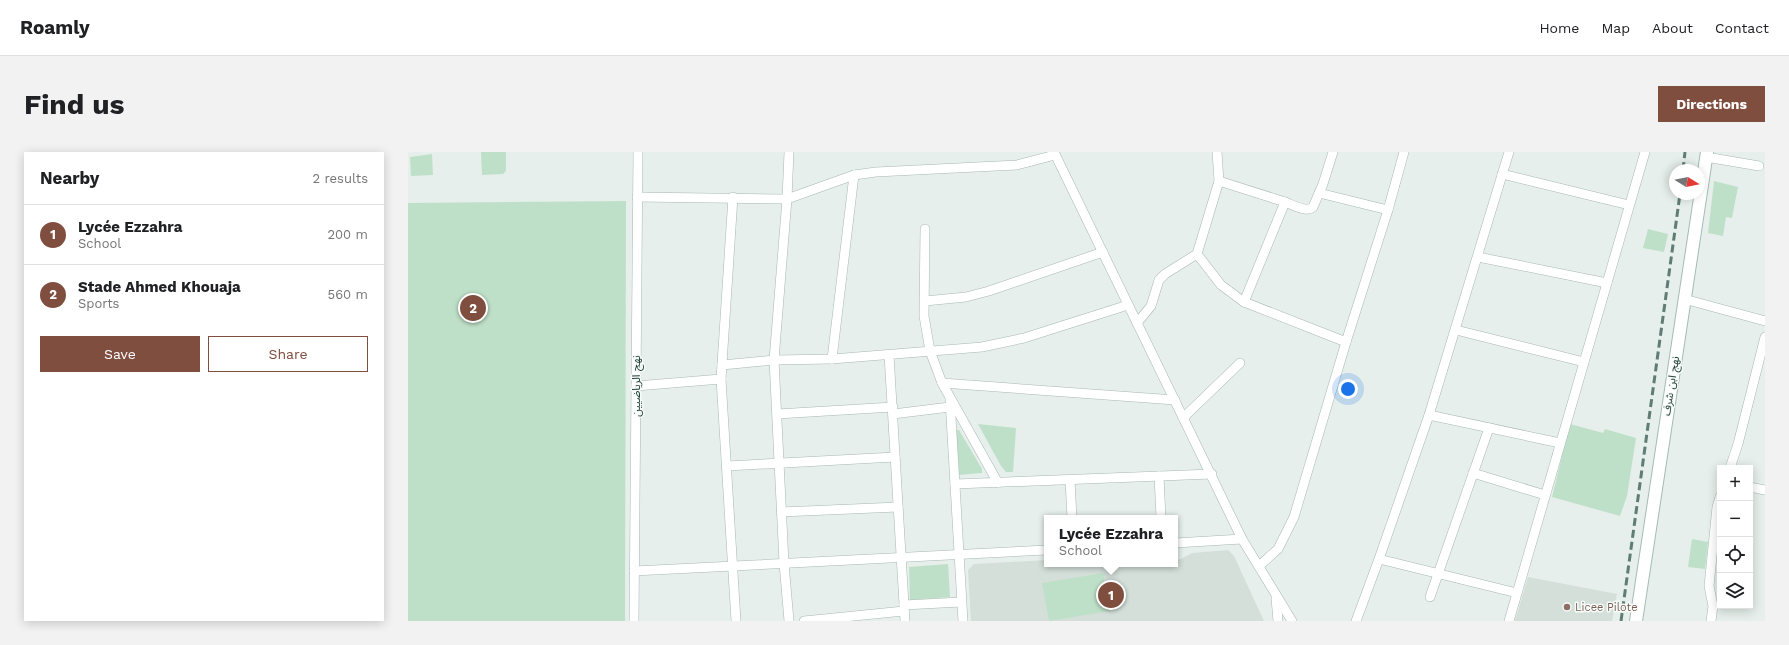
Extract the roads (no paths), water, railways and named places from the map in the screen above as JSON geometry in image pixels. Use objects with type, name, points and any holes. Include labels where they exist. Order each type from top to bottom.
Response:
[{"type":"main road","name":"نهج ابن شرف","points":[[1636,621],[1706,155]]},
{"type":"street","name":"نهج الرياضيين","points":[[634,621],[638,152]]},
{"type":"street","points":[[789,152],[787,199],[774,360],[778,463],[789,621]]},
{"type":"street","points":[[1137,323],[1151,306],[1159,280],[1165,274],[1197,254],[1219,181],[1217,152]]},
{"type":"street","points":[[1219,181],[1310,209],[1313,207],[1319,193],[1333,152]]},
{"type":"street","points":[[1259,566],[1278,549],[1294,516],[1346,342],[1388,210],[1404,152]]},
{"type":"street","points":[[1356,621],[1429,415],[1509,152]]},
{"type":"street","points":[[1509,621],[1645,152]]},
{"type":"street","points":[[637,197],[733,197],[787,199],[854,175],[876,172],[1017,165],[1055,153],[1128,305],[1212,474],[1242,539],[1292,621]]},
{"type":"street","points":[[1706,155],[1758,166]]},
{"type":"street","points":[[1502,174],[1629,205]]},
{"type":"street","points":[[832,359],[854,175]]},
{"type":"street","points":[[1319,193],[1388,210]]},
{"type":"street","points":[[733,197],[722,379],[736,621]]},
{"type":"street","points":[[1244,302],[1285,202]]},
{"type":"street","points":[[925,229],[924,316],[930,351],[942,383],[998,483]]},
{"type":"street","points":[[925,301],[966,297],[989,291],[1103,252]]},
{"type":"street","points":[[1197,254],[1221,285],[1244,302],[1346,342]]},
{"type":"street","points":[[1478,257],[1607,283]]},
{"type":"street","points":[[1684,299],[1765,321]]},
{"type":"street","points":[[722,365],[774,360],[832,359],[889,355],[1005,344],[1128,305]]},
{"type":"street","points":[[1456,330],[1584,362]]},
{"type":"street","points":[[1731,465],[1738,444],[1765,337]]},
{"type":"street","points":[[889,355],[905,621]]},
{"type":"street","points":[[1184,417],[1240,363]]},
{"type":"street","points":[[636,386],[722,379]]},
{"type":"street","points":[[942,383],[1175,400]]},
{"type":"street","points":[[950,397],[963,621]]},
{"type":"street","points":[[777,414],[950,407]]},
{"type":"street","points":[[1429,415],[1560,443]]},
{"type":"street","points":[[1430,597],[1489,428]]},
{"type":"street","points":[[727,466],[895,457]]},
{"type":"street","points":[[1473,473],[1545,495]]},
{"type":"street","points":[[955,484],[1212,474]]},
{"type":"street","points":[[1159,476],[1161,515]]},
{"type":"street","points":[[1070,480],[1072,515]]},
{"type":"street","points":[[1753,488],[1765,490]]},
{"type":"street","points":[[1711,621],[1713,606],[1709,586],[1719,501]]},
{"type":"street","points":[[781,512],[898,507]]},
{"type":"street","points":[[1178,543],[1242,539]]},
{"type":"street","points":[[634,571],[1044,550]]},
{"type":"street","points":[[1379,559],[1517,594]]},
{"type":"street","points":[[1275,594],[1278,621]]},
{"type":"street","points":[[804,621],[962,602]]},
{"type":"railway","points":[[1684,164],[1685,152]]},
{"type":"railway","points":[[1621,621],[1679,200]]},
{"type":"place","name":"Stade Ahmed Khouaja","points":[[473,308]]},
{"type":"place","name":"Lycée Ezzahra","points":[[1111,595]]},
{"type":"place","name":"Licee Pilote","points":[[1567,607]]}]
